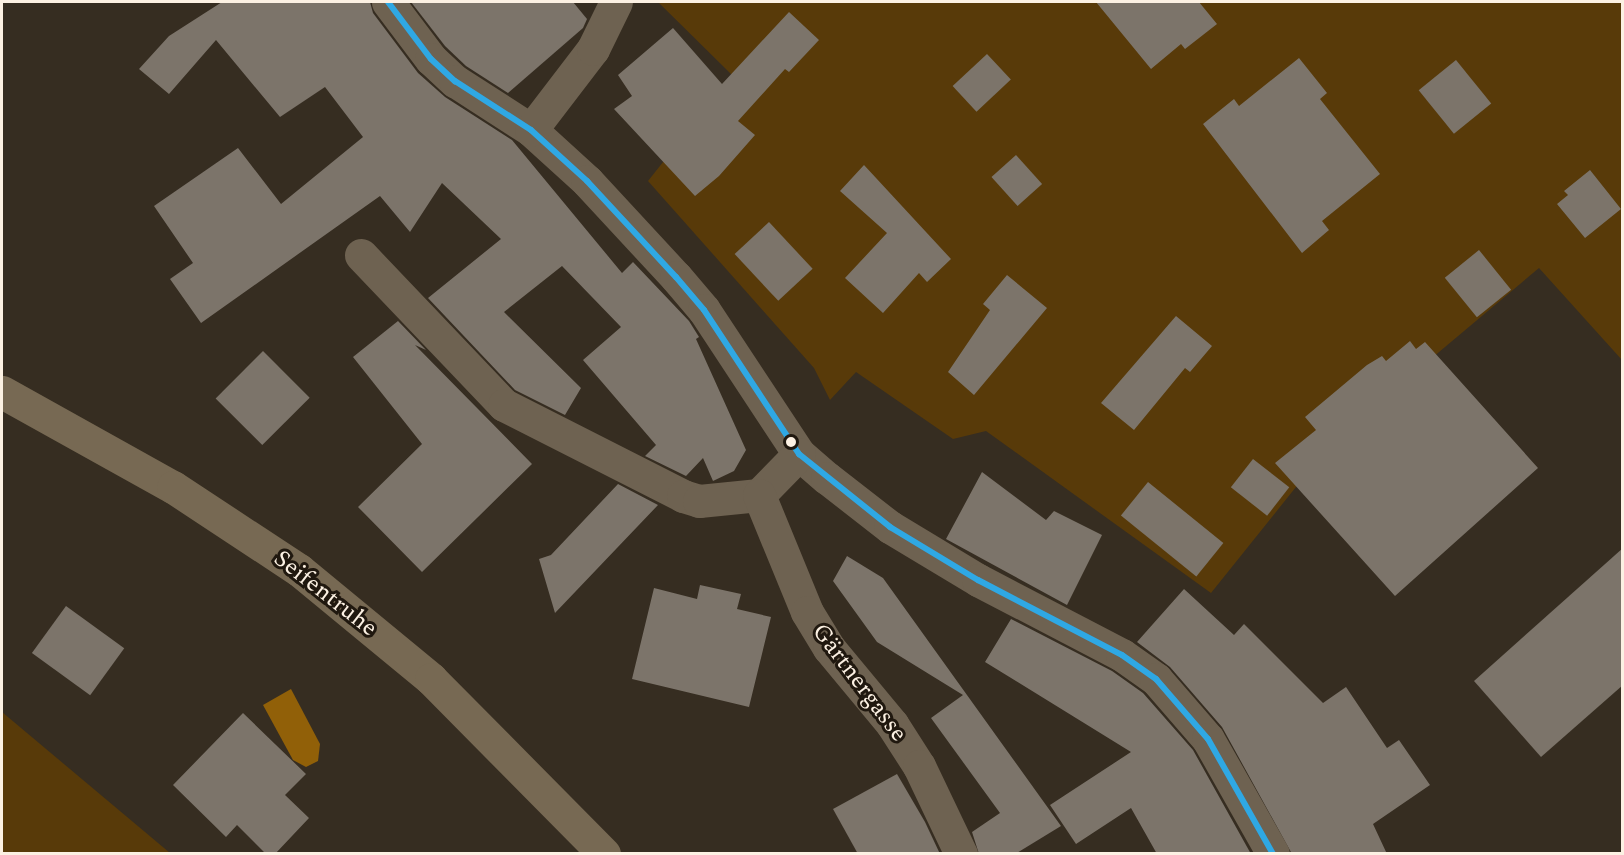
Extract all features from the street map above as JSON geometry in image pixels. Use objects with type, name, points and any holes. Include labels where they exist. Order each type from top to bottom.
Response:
[{"type":"main road","name":"Seifentruhe","points":[[2,392],[173,487],[299,570],[431,679],[604,854]]},
{"type":"street","points":[[388,2],[431,59],[455,81],[531,130],[587,181],[704,310],[799,453],[890,527],[978,579],[1122,656],[1156,679],[1208,739],[1273,854]]},
{"type":"street","points":[[531,130],[593,49],[616,2]]},
{"type":"street","points":[[361,255],[504,405],[682,496],[699,501],[759,495],[799,453]]},
{"type":"street","name":"Gärtnergasse","points":[[759,495],[807,612],[829,648],[892,724],[919,766],[961,854]]},
{"type":"shaded area","points":[[658,2],[1622,2],[1622,360],[1539,268],[1370,410],[1296,487],[1211,593],[986,431],[953,439],[856,372],[830,400],[814,368],[648,181],[732,75]]},
{"type":"shaded area","points":[[291,689],[320,744],[318,761],[306,767],[293,760],[263,705]]},
{"type":"shaded area","points":[[2,712],[170,853],[2,853]]},
{"type":"building","points":[[222,2],[370,2],[373,13],[418,73],[445,97],[512,140],[622,273],[633,262],[689,321],[699,337],[696,339],[746,450],[734,471],[713,481],[703,458],[686,476],[645,456],[656,445],[583,360],[621,327],[562,266],[504,312],[581,388],[565,415],[515,390],[428,298],[501,239],[442,183],[410,232],[380,196],[201,323],[170,279],[193,263],[154,206],[238,148],[281,204],[363,137],[325,87],[280,117],[216,40],[169,94],[139,69],[169,36]]},
{"type":"building","points":[[411,2],[573,2],[587,19],[583,28],[508,93],[466,66],[445,46]]},
{"type":"building","points":[[1096,2],[1199,2],[1217,24],[1185,49],[1181,44],[1151,69]]},
{"type":"building","points":[[789,12],[819,40],[789,72],[785,69],[738,121],[755,135],[719,176],[695,196],[614,109],[632,96],[618,75],[673,28],[722,84]]},
{"type":"building","points":[[987,54],[1011,80],[976,112],[953,86]]},
{"type":"building","points":[[1299,58],[1327,93],[1320,99],[1380,174],[1322,221],[1329,230],[1302,253],[1203,124],[1234,99],[1239,106]]},
{"type":"building","points":[[1456,60],[1491,104],[1454,134],[1419,90]]},
{"type":"building","points":[[1016,155],[1042,184],[1018,206],[991,177]]},
{"type":"building","points":[[864,165],[951,259],[927,282],[919,273],[883,313],[845,278],[887,233],[840,191]]},
{"type":"building","points":[[1590,170],[1621,209],[1585,238],[1557,204],[1568,195],[1564,191]]},
{"type":"building","points":[[769,222],[813,269],[778,301],[735,254]]},
{"type":"building","points":[[1479,250],[1511,290],[1477,317],[1445,278]]},
{"type":"building","points":[[1007,275],[1047,308],[974,395],[948,372],[990,310],[983,304]]},
{"type":"building","points":[[1176,316],[1212,346],[1190,372],[1185,368],[1134,430],[1101,403]]},
{"type":"building","points":[[398,321],[426,350],[415,345],[532,464],[422,572],[358,507],[422,444],[353,357]]},
{"type":"building","points":[[1410,341],[1416,349],[1425,342],[1538,468],[1395,596],[1275,463],[1316,430],[1305,417],[1367,365],[1382,356],[1386,361]]},
{"type":"building","points":[[263,351],[310,398],[262,445],[216,398]]},
{"type":"building","points":[[1253,459],[1289,487],[1267,516],[1231,487]]},
{"type":"building","points":[[982,472],[1046,520],[1054,511],[1102,535],[1067,605],[946,539]]},
{"type":"building","points":[[1148,482],[1223,543],[1196,576],[1121,515]]},
{"type":"building","points":[[618,484],[658,505],[555,613],[539,559],[551,555]]},
{"type":"building","points":[[1623,548],[1623,685],[1541,757],[1474,681]]},
{"type":"building","points":[[847,556],[883,578],[1061,826],[1015,854],[979,854],[972,832],[1000,813],[931,718],[963,695],[877,642],[833,581]]},
{"type":"building","points":[[700,585],[741,594],[737,609],[771,617],[749,707],[632,679],[654,588],[697,599]]},
{"type":"building","points":[[1184,589],[1234,635],[1244,624],[1323,703],[1346,687],[1387,748],[1399,740],[1430,785],[1373,824],[1387,854],[1292,854],[1222,727],[1170,667],[1137,642]]},
{"type":"building","points":[[66,606],[124,648],[90,695],[32,653]]},
{"type":"building","points":[[1011,619],[1112,671],[1143,693],[1193,750],[1251,854],[1157,854],[1131,808],[1076,844],[1050,805],[1131,752],[985,662]]},
{"type":"building","points":[[243,713],[306,774],[285,795],[309,818],[275,854],[266,854],[237,825],[226,837],[173,785]]},
{"type":"building","points":[[897,774],[925,822],[940,854],[858,854],[833,809]]},
{"type":"transit line","points":[[388,2],[431,59],[455,81],[531,130],[587,181],[676,277],[704,310],[799,454],[890,527],[978,580],[1122,655],[1156,679],[1208,739],[1273,854]]}]
